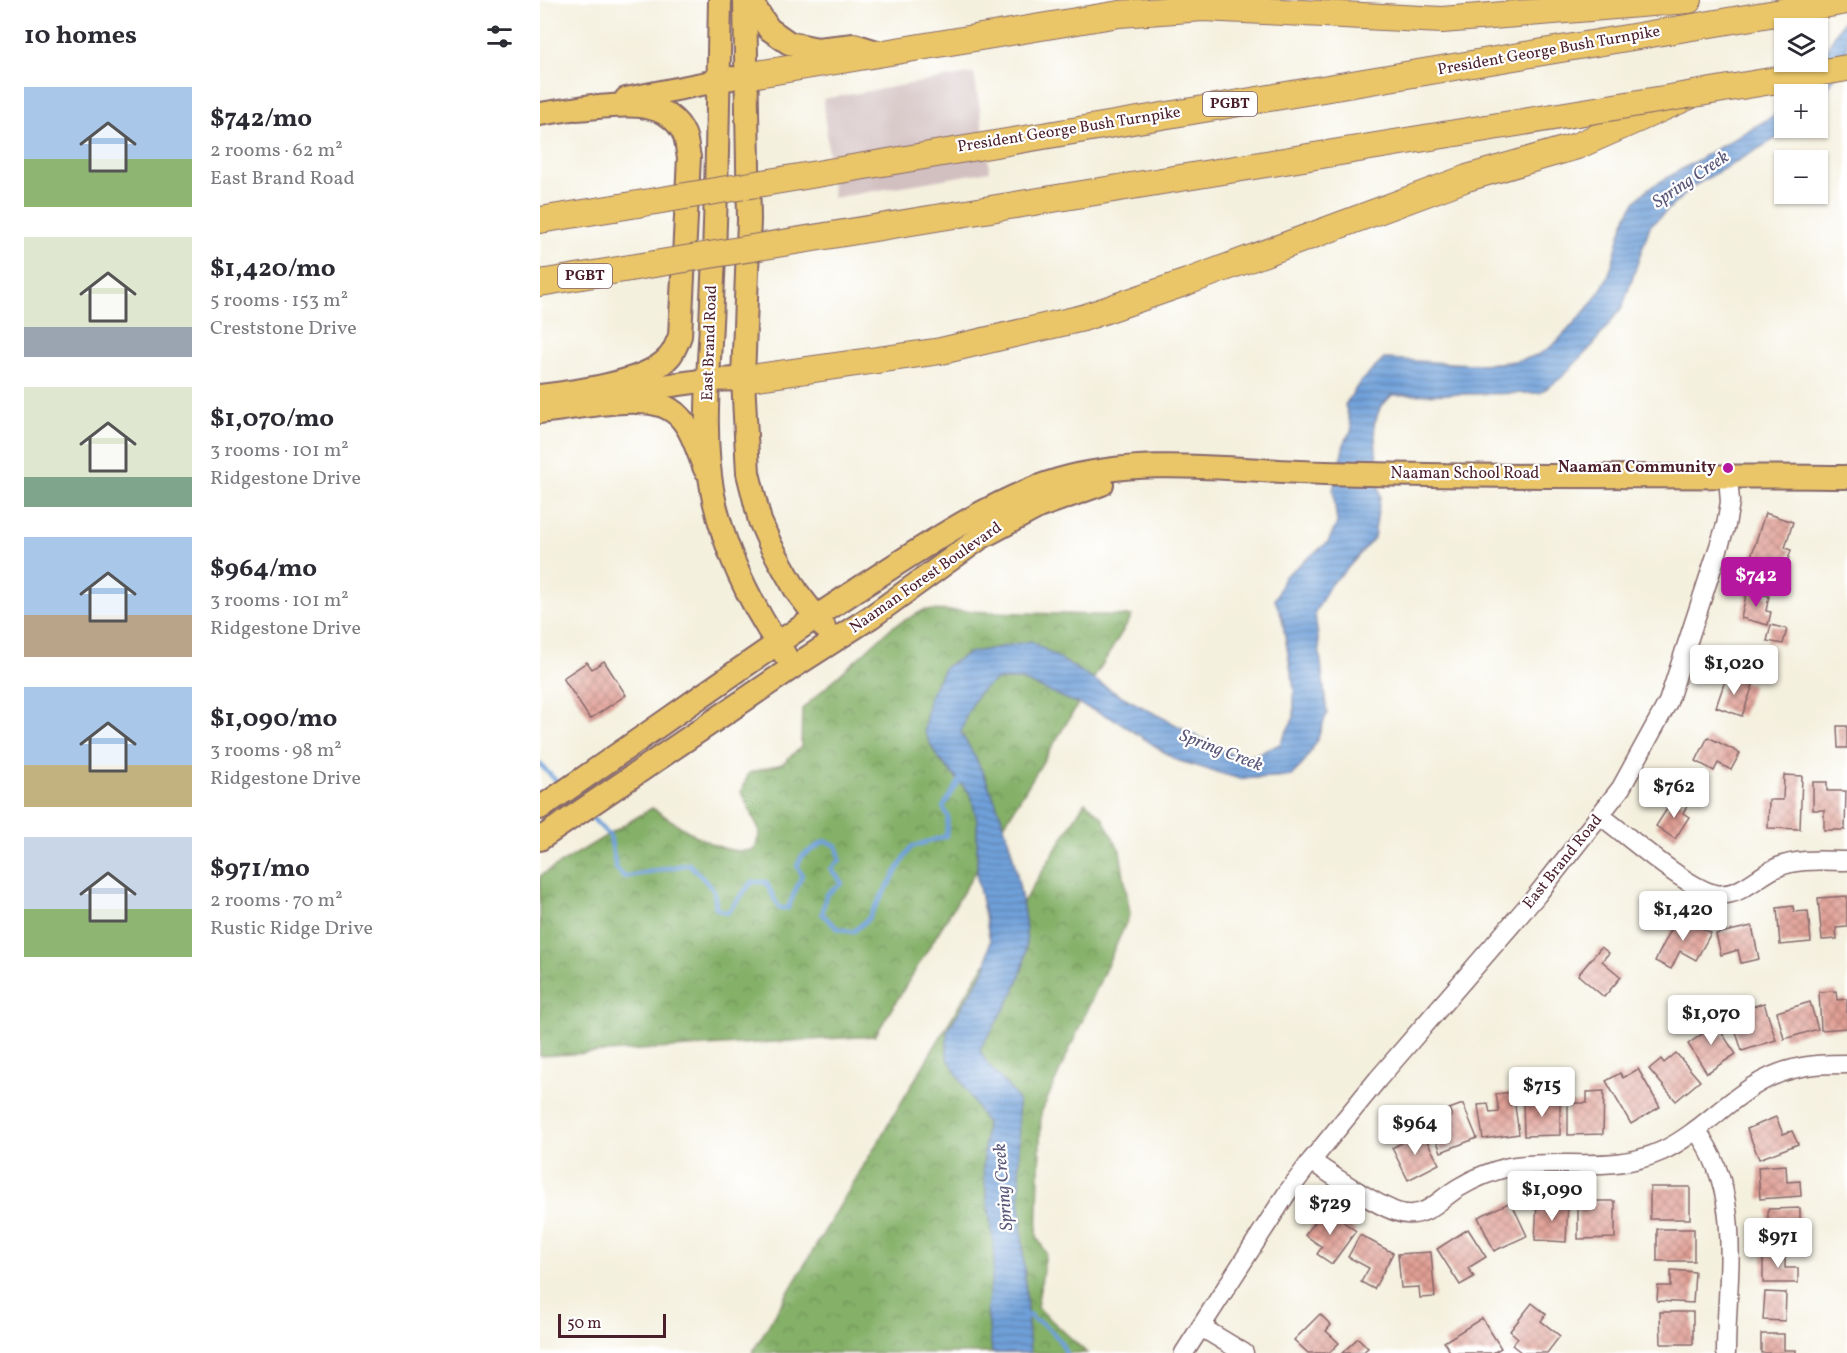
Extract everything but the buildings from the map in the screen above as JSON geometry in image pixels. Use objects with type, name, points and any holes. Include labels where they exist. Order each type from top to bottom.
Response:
[{"type":"highway","points":[[745,75],[1119,14],[1203,8],[1442,20],[1689,0]]},
{"type":"highway","name":"President George Bush Turnpike","points":[[540,220],[1847,1]]},
{"type":"highway","name":"PGBT","points":[[540,283],[1847,68]]},
{"type":"highway","points":[[743,379],[941,351],[1083,318],[1187,282],[1467,178],[1577,147],[1694,94]]},
{"type":"main road","name":"East Brand Road","points":[[720,0],[708,380],[711,482],[734,565],[753,604],[793,666]]},
{"type":"main road","name":"East Brand Road","points":[[745,0],[748,220],[743,379],[748,473],[758,512],[771,546],[797,592],[834,640]]},
{"type":"main road","points":[[750,0],[769,29],[789,44],[817,49],[854,45],[882,53]]},
{"type":"main road","points":[[540,114],[745,75]]},
{"type":"main road","points":[[540,396],[602,386],[651,370],[670,357],[680,336],[689,157],[684,134],[671,117],[652,108],[637,105],[577,108]]},
{"type":"main road","points":[[540,404],[708,380],[743,379]]},
{"type":"main road","points":[[540,412],[653,402],[673,410],[682,421],[711,482]]},
{"type":"main road","name":"Naaman School Road","points":[[1155,468],[1223,467],[1324,473],[1847,477]]},
{"type":"main road","name":"Naaman Forest Boulevard","points":[[540,808],[816,616],[921,548],[1015,498],[1054,481],[1103,469],[1155,468]]},
{"type":"main road","name":"Naaman Forest Boulevard","points":[[540,839],[793,666],[889,605],[980,538],[1010,520],[1076,491],[1155,468]]},
{"type":"street","name":"East Brand Road","points":[[1184,1353],[1287,1193],[1311,1161],[1601,816],[1638,758],[1668,702],[1681,668],[1726,525],[1730,502],[1728,476]]},
{"type":"street","points":[[1601,816],[1680,875],[1716,894],[1744,888],[1779,866],[1795,862],[1847,861]]},
{"type":"street","points":[[1311,1161],[1392,1210],[1407,1215],[1425,1212],[1458,1188],[1508,1167],[1621,1164],[1661,1151],[1696,1130],[1733,1100],[1769,1078],[1790,1069],[1815,1065],[1847,1064]]},
{"type":"street","points":[[1696,1130],[1718,1168],[1730,1215],[1726,1353]]},
{"type":"street","points":[[1201,1327],[1244,1353]]},
{"type":"shaded area","points":[[974,73],[990,171],[833,198],[823,99]]},
{"type":"green space","points":[[924,610],[1132,616],[875,1036],[540,1056],[540,876],[652,808],[715,845],[729,850],[755,849],[760,832],[741,792],[749,773],[782,764],[801,747],[802,709],[892,627]]},
{"type":"green space","points":[[1085,802],[1102,817],[1120,851],[1130,914],[1041,1113],[1037,1237],[1046,1253],[1037,1307],[1087,1353],[752,1353],[957,1009]]},
{"type":"water","points":[[1847,15],[1847,58],[1828,87],[1828,84],[1805,84],[1812,72],[1828,72],[1828,46]]},
{"type":"water","name":"Spring Creek","points":[[1774,115],[1774,138],[1777,138],[1694,186],[1650,226],[1623,306],[1593,345],[1561,378],[1540,393],[1392,395],[1380,408],[1374,425],[1380,497],[1374,538],[1330,585],[1315,613],[1327,713],[1317,741],[1303,764],[1291,776],[1240,779],[1176,760],[1116,720],[1022,680],[996,680],[979,692],[967,714],[961,733],[991,791],[1006,831],[1017,873],[1026,937],[1021,975],[1005,1008],[980,1049],[992,1070],[1018,1100],[1020,1206],[1030,1353],[992,1353],[987,1308],[995,1256],[983,1168],[986,1123],[947,1057],[947,1031],[986,968],[990,940],[977,878],[977,821],[971,795],[936,755],[924,731],[929,698],[945,667],[969,653],[1031,641],[1114,692],[1231,754],[1252,756],[1280,744],[1294,717],[1294,689],[1282,618],[1275,600],[1284,577],[1328,542],[1337,523],[1333,490],[1345,440],[1352,430],[1345,405],[1360,382],[1384,359],[1460,364],[1499,363],[1534,356],[1546,350],[1592,303],[1601,290],[1611,268],[1627,215],[1649,188]]},
{"type":"waterway","points":[[540,764],[561,786]]},
{"type":"waterway","points":[[588,814],[610,836],[616,868],[624,877],[689,864],[714,890],[716,908],[727,913],[752,882],[766,882],[779,908],[788,908],[802,875],[797,866],[802,856],[825,841],[837,846],[840,860],[831,869],[842,883],[826,895],[822,914],[837,928],[853,932],[868,919],[911,847],[946,836],[948,817],[943,807],[961,778]]},
{"type":"waterway","points":[[1024,1317],[1031,1315],[1033,1320],[1048,1328],[1066,1353]]},
{"type":"place","name":"Naaman Community","points":[[1728,468]]}]
